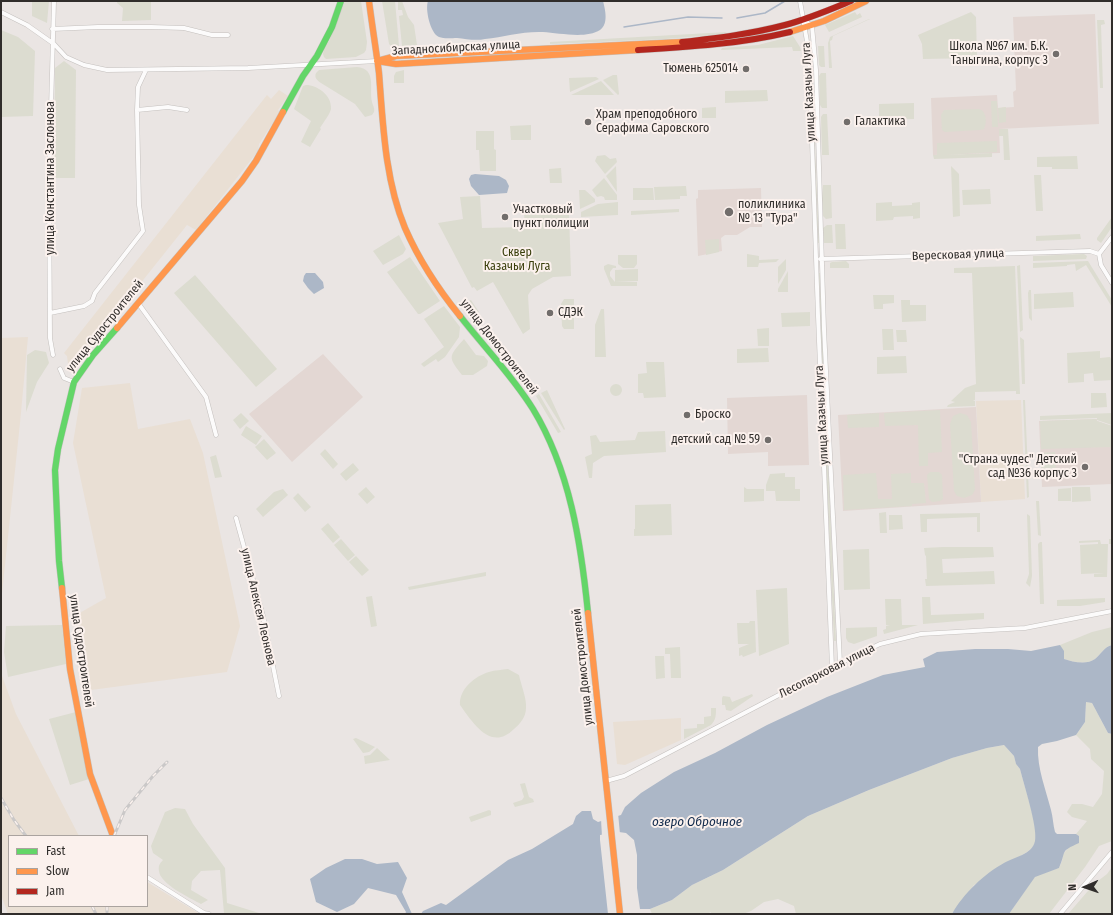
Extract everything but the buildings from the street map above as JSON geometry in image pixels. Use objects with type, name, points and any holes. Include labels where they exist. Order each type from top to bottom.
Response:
[{"type":"main road","name":"улица Судостроителей","points":[[113,835],[90,774],[70,669],[60,567],[55,470],[58,449],[74,382],[93,355],[242,181],[256,161],[310,65],[317,56],[332,27],[342,1]]},
{"type":"main road","name":"улица Домостроителей","points":[[368,1],[377,62],[389,175],[394,197],[407,233],[415,249],[437,284],[528,401],[557,457],[566,482],[573,510],[583,570],[620,914]]},
{"type":"main road","name":"Западносибирская улица","points":[[377,62],[396,56],[695,41],[744,35],[804,20],[851,1]]},
{"type":"main road","name":"Западносибирская улица","points":[[377,62],[396,64],[692,47],[754,40],[812,26],[866,1]]},
{"type":"street","points":[[54,1],[52,29],[54,44]]},
{"type":"street","points":[[800,1],[804,20]]},
{"type":"street","points":[[1,12],[27,25],[54,44],[66,57],[84,65],[107,70],[377,62]]},
{"type":"street","name":"улица Казачьи Луга","points":[[804,20],[812,26],[816,70],[828,431],[840,663]]},
{"type":"street","name":"улица Казачьи Луга","points":[[804,20],[809,53],[832,667]]},
{"type":"street","points":[[52,29],[151,26],[184,28],[212,35],[228,34]]},
{"type":"street","name":"улица Константина Заслонова","points":[[53,355],[50,338],[49,181],[54,44]]},
{"type":"street","points":[[50,313],[84,306],[92,301],[95,293],[143,231],[139,205],[137,110],[138,87],[146,70]]},
{"type":"street","points":[[137,110],[168,107],[187,110]]},
{"type":"street","points":[[1112,237],[1099,254],[1102,265],[1112,283]]},
{"type":"street","name":"Вересковая улица","points":[[816,259],[1090,251],[1099,254]]},
{"type":"street","points":[[138,303],[206,397],[216,435]]},
{"type":"street","points":[[60,369],[64,378],[74,382]]},
{"type":"street","name":"улица Алексея Леонова","points":[[236,518],[263,616],[279,696]]},
{"type":"street","name":"Лесопарковая улица","points":[[606,781],[624,776],[832,667],[880,644],[912,636],[1025,628],[1112,611]]},
{"type":"street","points":[[1060,914],[1112,852]]},
{"type":"street","points":[[148,878],[204,912],[210,914]]},
{"type":"shaded area","name":"Школа №67 им. Б.К. Таныгина, корпус 3","points":[[1095,14],[1099,124],[999,129],[1000,153],[933,155],[931,98],[997,95],[998,108],[1014,107],[1013,92],[1016,90],[1013,17]]},
{"type":"shaded area","points":[[279,90],[288,96],[278,110],[280,112],[259,144],[258,151],[196,230],[187,225],[73,368],[68,364],[67,356],[64,353],[267,95],[271,99]]},
{"type":"shaded area","name":"поликлиника № 13 \"Тура\"","points":[[761,188],[762,227],[750,227],[737,235],[725,235],[721,238],[722,251],[698,256],[696,199],[698,198],[698,190]]},
{"type":"shaded area","points":[[28,337],[20,423],[1,603],[1,338]]},
{"type":"shaded area","points":[[323,354],[363,397],[292,462],[249,414]]},
{"type":"shaded area","points":[[130,383],[138,429],[190,419],[203,453],[240,626],[227,672],[91,690],[76,615],[106,598],[73,443],[82,388]]},
{"type":"shaded area","name":"детский сад № 59","points":[[807,395],[809,465],[768,466],[768,452],[728,454],[727,398]]},
{"type":"shaded area","points":[[1021,400],[1025,499],[981,502],[976,401]]},
{"type":"shaded area","points":[[976,407],[981,502],[843,511],[838,415]]},
{"type":"shaded area","points":[[1097,419],[1097,421],[1112,426],[1112,484],[1042,487],[1039,421]]},
{"type":"shaded area","points":[[1,668],[2,676],[16,714],[78,835],[8,835],[8,907],[148,907],[148,883],[200,914],[8,914],[1,895]]},
{"type":"shaded area","points":[[681,718],[681,740],[625,765],[617,764],[613,722]]},
{"type":"green space","points":[[32,1],[49,1],[47,23],[32,16]]},
{"type":"green space","points":[[117,1],[151,1],[151,20],[122,21],[123,8],[117,3]]},
{"type":"green space","points":[[345,1],[361,1],[367,42],[366,50],[364,53],[356,57],[326,59],[323,54],[324,48],[329,41]]},
{"type":"green space","points":[[382,1],[395,1],[399,46],[391,46],[389,44]]},
{"type":"green space","points":[[398,1],[402,1],[408,17],[414,25],[417,45],[402,46],[399,16],[403,15],[402,10],[398,10]]},
{"type":"green space","points":[[855,12],[857,15],[860,13],[862,17],[829,32],[825,25]]},
{"type":"green space","points":[[971,12],[976,17],[977,58],[923,59],[922,44],[918,35]]},
{"type":"green space","points":[[869,19],[833,36],[832,40],[830,41],[832,68],[829,68],[828,43],[830,37]]},
{"type":"green space","points":[[1097,20],[1104,20],[1105,24],[1101,25],[1103,88],[1100,88]]},
{"type":"green space","points":[[1,30],[18,37],[35,51],[33,116],[1,117]]},
{"type":"green space","points":[[727,32],[723,34],[666,39],[550,44],[550,42]]},
{"type":"green space","points":[[793,36],[801,51],[793,51],[792,47],[721,50],[722,48],[758,45]]},
{"type":"green space","points":[[818,46],[824,46],[825,67],[821,67],[819,65]]},
{"type":"green space","points":[[811,47],[819,243],[818,243]]},
{"type":"green space","points":[[64,61],[76,70],[75,178],[54,178],[55,68]]},
{"type":"green space","points":[[357,67],[367,71],[371,80],[371,97],[374,112],[372,115],[365,117],[355,104],[321,83],[315,76],[319,70]]},
{"type":"green space","points":[[404,70],[404,83],[394,83],[394,76],[396,72]]},
{"type":"green space","points":[[821,73],[826,73],[827,108],[822,108],[820,105],[819,76]]},
{"type":"green space","points":[[613,75],[617,75],[618,95],[603,80]]},
{"type":"green space","points":[[596,77],[599,79],[570,92],[569,78]]},
{"type":"green space","points":[[601,81],[614,95],[571,95]]},
{"type":"green space","points":[[306,85],[315,87],[323,92],[331,104],[331,109],[328,116],[310,147],[301,142],[311,121],[294,109],[303,86]]},
{"type":"green space","points":[[767,90],[768,101],[725,103],[725,91]]},
{"type":"green space","points":[[991,101],[997,101],[998,127],[992,127]]},
{"type":"green space","points":[[914,103],[914,119],[879,120],[879,104]]},
{"type":"green space","points":[[716,107],[716,118],[702,118],[702,108]]},
{"type":"green space","points":[[1006,107],[1006,122],[999,123],[998,108]]},
{"type":"green space","points":[[979,109],[984,112],[986,118],[984,129],[945,132],[942,130],[941,115],[944,110]]},
{"type":"green space","points":[[823,114],[827,114],[829,155],[822,155],[821,117]]},
{"type":"green space","points":[[531,125],[531,140],[511,140],[510,126]]},
{"type":"green space","points":[[999,129],[1008,129],[1010,160],[1004,160],[1003,136],[999,136]]},
{"type":"green space","points":[[476,131],[494,131],[496,171],[480,171],[479,150],[476,150]]},
{"type":"green space","points":[[997,141],[997,152],[943,155],[992,153],[992,157],[934,159],[933,155],[937,155],[937,143]]},
{"type":"green space","points":[[605,155],[610,159],[616,158],[617,162],[605,174],[595,161],[597,156]]},
{"type":"green space","points":[[1077,156],[1078,169],[1052,169],[1052,167],[1037,167],[1037,157]]},
{"type":"green space","points":[[616,166],[617,192],[606,176]]},
{"type":"green space","points":[[951,166],[959,174],[960,216],[953,217]]},
{"type":"green space","points":[[561,168],[562,183],[550,183],[549,169]]},
{"type":"green space","points":[[1034,175],[1041,175],[1043,211],[1036,211]]},
{"type":"green space","points":[[604,178],[617,195],[617,200],[605,200],[604,197],[597,197],[592,190]]},
{"type":"green space","points":[[823,185],[831,185],[832,218],[826,219],[823,216]]},
{"type":"green space","points":[[686,186],[687,196],[680,196],[680,199],[655,200],[654,187]]},
{"type":"green space","points":[[633,188],[653,188],[654,200],[633,200]]},
{"type":"green space","points":[[990,189],[991,204],[963,205],[962,190]]},
{"type":"green space","points":[[579,190],[585,190],[595,199],[595,202],[580,209]]},
{"type":"green space","name":"Сквер Казачьи Луга","points":[[480,196],[482,228],[525,227],[524,214],[569,213],[571,276],[553,277],[532,289],[528,295],[530,329],[523,334],[493,282],[477,291],[474,287],[472,288],[438,223],[463,219],[460,197]]},
{"type":"green space","points":[[618,202],[618,215],[581,217],[581,212],[598,204]]},
{"type":"green space","points":[[892,202],[892,206],[912,205],[912,203],[920,202],[920,218],[913,219],[913,216],[894,217],[893,220],[876,221],[876,203]]},
{"type":"green space","points":[[679,209],[679,212],[631,215],[631,211]]},
{"type":"green space","points":[[1112,217],[1112,227],[1101,243],[1097,240],[1097,238]]},
{"type":"green space","points":[[835,224],[845,224],[846,249],[836,249]]},
{"type":"green space","points":[[827,225],[832,225],[833,243],[824,243],[823,228]]},
{"type":"green space","points":[[1080,234],[1081,239],[1036,241],[1036,236]]},
{"type":"green space","points":[[399,235],[406,249],[403,254],[383,265],[373,251]]},
{"type":"green space","points":[[719,239],[719,252],[706,255],[705,240]]},
{"type":"green space","points":[[747,254],[759,256],[759,260],[779,259],[776,262],[759,263],[758,267],[747,267]]},
{"type":"green space","points":[[1084,254],[1087,256],[1086,259],[1033,261],[1033,256]]},
{"type":"green space","points":[[618,255],[637,255],[637,264],[634,268],[623,268],[618,264]]},
{"type":"green space","points":[[410,257],[440,301],[420,314],[418,314],[387,272]]},
{"type":"green space","points":[[786,259],[786,270],[778,284],[778,267]]},
{"type":"green space","points":[[846,261],[849,264],[849,268],[830,268],[830,263],[832,262]]},
{"type":"green space","points":[[1088,261],[1112,300],[1112,307],[1086,265],[1076,271],[1075,264],[1067,266],[1033,268],[1033,263]]},
{"type":"green space","points":[[608,264],[616,266],[616,268],[613,268],[610,272],[610,276],[615,282],[637,282],[637,286],[611,286],[604,269],[604,266]]},
{"type":"green space","points":[[1020,265],[1023,330],[1020,332],[1017,266]]},
{"type":"green space","points":[[1015,266],[1020,394],[1016,394],[1016,391],[975,392],[975,400],[973,401],[975,401],[975,406],[947,407],[955,402],[951,401],[965,388],[976,384],[972,273],[954,273],[954,268]]},
{"type":"green space","points":[[638,269],[638,281],[615,282],[615,270]]},
{"type":"green space","points":[[788,271],[788,292],[778,292],[778,289]]},
{"type":"green space","points":[[820,273],[824,378],[822,378]]},
{"type":"green space","points":[[195,275],[277,369],[256,387],[174,293]]},
{"type":"green space","points":[[1029,290],[1031,290],[1032,321],[1029,318]]},
{"type":"green space","points":[[1073,292],[1074,307],[1034,309],[1034,294]]},
{"type":"green space","points":[[873,295],[894,295],[894,303],[883,304],[883,309],[874,309]]},
{"type":"green space","points":[[564,299],[574,299],[574,329],[564,329],[562,326],[561,304]]},
{"type":"green space","points":[[471,300],[479,312],[473,315],[464,303]]},
{"type":"green space","points":[[901,300],[910,300],[910,305],[926,305],[926,321],[902,322]]},
{"type":"green space","points":[[444,306],[460,327],[459,337],[445,357],[438,362],[436,359],[424,367],[421,364],[444,347],[424,319]]},
{"type":"green space","points":[[601,309],[604,309],[606,357],[595,357],[595,325]]},
{"type":"green space","points":[[810,312],[810,326],[782,327],[781,313]]},
{"type":"green space","points":[[769,328],[769,346],[758,346],[757,329]]},
{"type":"green space","points":[[882,329],[893,329],[894,350],[883,350]]},
{"type":"green space","points":[[896,330],[906,330],[907,342],[897,342]]},
{"type":"green space","points":[[1020,337],[1024,340],[1025,384],[1022,384]]},
{"type":"green space","points":[[464,339],[476,355],[484,356],[488,361],[487,366],[473,375],[462,375],[452,360],[455,350]]},
{"type":"green space","points":[[768,348],[769,362],[737,363],[737,349]]},
{"type":"green space","points":[[35,350],[46,352],[49,363],[37,382],[26,412],[27,355]]},
{"type":"green space","points":[[1100,351],[1100,358],[1110,357],[1112,361],[1112,380],[1094,381],[1093,373],[1084,374],[1084,382],[1068,383],[1067,353]]},
{"type":"green space","points":[[906,356],[907,373],[877,374],[877,357]]},
{"type":"green space","points":[[646,362],[664,362],[666,397],[644,398],[643,393],[638,393],[638,374],[647,373]]},
{"type":"green space","points":[[823,382],[827,458],[826,459]]},
{"type":"green space","points":[[614,384],[618,384],[622,390],[618,396],[614,396],[610,392],[610,388]]},
{"type":"green space","points":[[547,390],[565,429],[564,430],[541,393]]},
{"type":"green space","points":[[1091,393],[1106,393],[1107,407],[1091,408]]},
{"type":"green space","points":[[539,394],[561,432],[558,433],[536,396]]},
{"type":"green space","points":[[1023,400],[1025,400],[1029,497],[1027,498]]},
{"type":"green space","points":[[940,410],[942,452],[928,453],[928,466],[919,466],[918,425],[885,426],[884,413]]},
{"type":"green space","points":[[241,413],[249,421],[240,429],[233,420]]},
{"type":"green space","points":[[879,413],[879,427],[848,428],[847,415]]},
{"type":"green space","points":[[960,413],[967,415],[971,422],[975,490],[972,495],[964,498],[957,496],[954,491],[950,424],[953,416]]},
{"type":"green space","points":[[1112,413],[1112,425],[1097,420],[1097,418],[1040,420],[1040,416]]},
{"type":"green space","points":[[1096,419],[1097,421],[1112,426],[1112,447],[1041,449],[1040,421]]},
{"type":"green space","points":[[246,426],[262,436],[256,445],[241,435]]},
{"type":"green space","points":[[665,431],[666,452],[604,456],[593,463],[592,478],[589,478],[585,457],[592,454],[590,436],[596,435],[600,442],[635,440],[638,432]]},
{"type":"green space","points":[[264,439],[276,453],[267,460],[255,447]]},
{"type":"green space","points":[[325,449],[338,464],[333,469],[320,454]]},
{"type":"green space","points":[[1055,452],[1056,473],[1053,475],[1042,476],[1041,453]]},
{"type":"green space","points":[[216,455],[222,477],[215,478],[210,457]]},
{"type":"green space","points":[[826,462],[828,462],[836,641],[834,641]]},
{"type":"green space","points":[[353,463],[359,470],[346,481],[340,474]]},
{"type":"green space","points":[[930,472],[939,472],[942,475],[943,499],[940,501],[932,502],[929,499],[927,475]]},
{"type":"green space","points":[[785,473],[785,477],[795,477],[795,489],[800,489],[800,501],[776,501],[775,491],[766,491],[766,485],[770,474]]},
{"type":"green space","points":[[876,473],[878,499],[892,499],[891,474],[911,473],[911,483],[924,483],[926,503],[912,504],[912,506],[844,510],[843,475]]},
{"type":"green space","points":[[366,487],[375,497],[367,504],[358,494]]},
{"type":"green space","points":[[744,487],[747,489],[764,489],[764,501],[744,502]]},
{"type":"green space","points":[[1072,487],[1090,487],[1091,501],[1072,502]]},
{"type":"green space","points":[[1071,488],[1071,501],[1058,501],[1058,489]]},
{"type":"green space","points":[[283,489],[288,495],[263,517],[256,509],[274,492]]},
{"type":"green space","points":[[298,493],[311,507],[305,512],[293,498]]},
{"type":"green space","points":[[1036,501],[1039,501],[1041,536],[1038,535]]},
{"type":"green space","points":[[671,504],[672,535],[634,536],[635,505]]},
{"type":"green space","points":[[886,512],[887,533],[880,533],[879,513]]},
{"type":"green space","points":[[980,513],[980,532],[977,532],[977,517],[927,519],[927,532],[921,532],[920,514]]},
{"type":"green space","points":[[1027,514],[1030,516],[1032,576],[1030,587],[1026,583],[1029,574]]},
{"type":"green space","points":[[889,515],[902,515],[903,529],[889,530]]},
{"type":"green space","points":[[328,523],[340,537],[333,543],[321,529]]},
{"type":"green space","points":[[341,539],[355,555],[348,561],[334,545]]},
{"type":"green space","points":[[1109,539],[1112,539],[1112,544],[1109,544]]},
{"type":"green space","points":[[1100,540],[1101,544],[1108,544],[1107,577],[1094,577],[1094,574],[1104,573],[1081,574],[1080,545],[1098,544],[1098,542],[1079,543],[1079,541]]},
{"type":"green space","points":[[1042,542],[1044,604],[1040,604],[1038,544]]},
{"type":"green space","points":[[993,547],[994,557],[942,559],[943,573],[994,571],[995,584],[926,586],[926,556],[924,548]]},
{"type":"green space","points":[[869,549],[870,589],[844,590],[843,550]]},
{"type":"green space","points":[[356,556],[369,570],[362,576],[349,562]]},
{"type":"green space","points":[[486,572],[486,576],[409,590],[408,587]]},
{"type":"green space","points":[[787,588],[789,644],[759,656],[756,590]]},
{"type":"green space","points":[[372,596],[377,626],[371,627],[366,597]]},
{"type":"green space","points":[[922,597],[930,597],[931,615],[984,613],[984,619],[923,624]]},
{"type":"green space","points":[[1105,598],[1105,602],[1080,606],[1057,606],[1057,600]]},
{"type":"green space","points":[[885,599],[901,599],[902,625],[918,625],[884,634],[883,630],[886,629],[886,626],[890,626],[886,625]]},
{"type":"green space","points":[[750,621],[755,621],[756,652],[743,657],[742,655],[739,656],[739,648],[749,644],[738,644],[737,623],[749,623]]},
{"type":"green space","points":[[62,625],[66,664],[8,677],[4,652],[6,626]]},
{"type":"green space","points":[[877,627],[877,636],[854,644],[848,642],[846,638],[846,628]]},
{"type":"green space","points":[[1112,627],[1112,645],[1105,649],[1092,661],[1075,662],[1064,659],[1060,645],[1092,632]]},
{"type":"green space","points":[[680,647],[681,678],[671,678],[670,654],[665,654],[665,648]]},
{"type":"green space","points":[[655,656],[664,656],[665,678],[656,679]]},
{"type":"green space","points":[[508,669],[519,675],[526,700],[525,714],[518,725],[506,735],[498,737],[490,736],[477,727],[471,720],[460,705],[460,699],[465,689],[473,680],[491,671]]},
{"type":"green space","points":[[752,694],[753,696],[731,711],[726,710],[725,705],[722,705],[723,696],[730,697],[732,702]]},
{"type":"green space","points":[[1086,702],[1092,703],[1108,733],[1112,734],[1112,841],[1099,846],[1049,914],[1009,914],[1035,876],[1059,868],[1063,854],[1079,836],[1076,834],[1087,821],[1072,817],[1067,812],[1072,804],[1082,804],[1093,807],[1102,794],[1104,771],[1091,759],[1090,749],[1076,735],[1085,722]]},
{"type":"green space","points":[[711,708],[716,708],[713,723],[684,739],[684,729],[697,728],[697,724],[704,724],[704,717],[711,716]]},
{"type":"green space","points":[[76,712],[89,779],[70,785],[49,719]]},
{"type":"green space","points":[[356,738],[375,747],[369,752],[363,753],[353,739]]},
{"type":"green space","points":[[1004,745],[1014,756],[1016,764],[1020,769],[1033,816],[1036,840],[1033,847],[1027,852],[974,885],[952,914],[796,914],[794,906],[778,899],[764,902],[751,911],[743,914],[713,914],[710,912],[709,914],[652,914],[650,909],[672,900],[692,885],[723,870],[808,816],[869,790],[952,758],[987,748]]},
{"type":"green space","points":[[377,748],[390,760],[365,764],[364,756],[370,755]]},
{"type":"green space","points":[[525,783],[529,797],[533,799],[534,802],[515,807],[513,803],[522,800],[524,797],[520,784]]},
{"type":"green space","points":[[175,808],[185,809],[193,824],[225,868],[227,903],[259,914],[224,913],[220,870],[201,871],[192,881],[191,890],[208,900],[201,904],[176,890],[164,881],[159,869],[163,860],[153,853],[151,846],[165,812]]},
{"type":"green space","points":[[489,810],[491,811],[491,815],[471,822],[469,817]]},
{"type":"green space","points":[[1112,867],[1112,914],[1068,914],[1094,884],[1107,874]]},
{"type":"water","points":[[428,1],[603,1],[605,24],[600,30],[594,33],[580,35],[536,32],[478,40],[443,38],[436,35],[433,31],[427,9]]},
{"type":"water","points":[[471,175],[499,176],[506,180],[509,186],[507,193],[479,195],[471,186],[469,179]]},
{"type":"water","points":[[306,273],[315,273],[323,282],[324,288],[314,294],[303,281]]},
{"type":"water","name":"озеро Оброчное","points":[[1060,645],[1064,651],[1064,659],[1076,662],[1088,662],[1095,659],[1105,649],[1112,645],[1112,734],[1108,733],[1092,703],[1086,702],[1085,722],[1076,735],[1042,744],[1038,747],[1040,771],[1052,813],[1055,832],[1057,834],[1076,834],[1079,836],[1079,843],[1064,852],[1059,868],[1035,877],[1009,914],[952,914],[968,892],[982,879],[1004,863],[1027,853],[1035,841],[1033,817],[1020,769],[1016,764],[1014,756],[1004,745],[987,748],[952,758],[869,790],[808,816],[723,870],[692,885],[672,900],[650,909],[640,909],[637,888],[637,855],[634,840],[626,833],[619,832],[600,835],[608,914],[421,914],[423,911],[441,903],[446,905],[508,860],[532,849],[573,824],[576,816],[582,811],[591,811],[593,819],[598,822],[621,815],[625,807],[641,793],[674,772],[715,753],[767,725],[827,697],[883,675],[925,667],[923,659],[937,652],[975,649],[1031,651]]},
{"type":"water","points":[[345,859],[362,859],[377,864],[398,862],[407,878],[402,892],[412,914],[405,914],[406,912],[396,895],[368,888],[354,904],[337,912],[316,902],[310,879],[326,868]]},
{"type":"pier","points":[[618,813],[620,834],[602,837],[601,819]]},
{"type":"waterway","points":[[737,18],[765,13],[785,1]]},
{"type":"waterway","points":[[624,27],[688,17],[722,18]]},
{"type":"railway","points":[[114,835],[125,810],[153,776],[167,762]]},
{"type":"railway","points":[[1,798],[25,835]]},
{"type":"railway","points":[[92,907],[96,914]]},
{"type":"railway","points":[[107,907],[107,912]]},
{"type":"traffic: fast","points":[[283,112],[303,76],[317,56],[332,27],[341,1]]},
{"type":"traffic: fast","points":[[460,316],[525,397],[546,432],[565,482],[572,508],[582,560],[588,613]]},
{"type":"traffic: fast","points":[[62,588],[59,561],[55,470],[58,449],[74,382],[93,355],[117,328]]},
{"type":"traffic: slow","points":[[369,1],[379,73],[386,152],[398,210],[410,240],[423,263],[460,316]]},
{"type":"traffic: slow","points":[[790,32],[824,21],[866,1]]},
{"type":"traffic: slow","points":[[381,60],[396,56],[682,42]]},
{"type":"traffic: slow","points":[[377,61],[396,64],[638,50]]},
{"type":"traffic: slow","points":[[117,328],[242,181],[256,161],[283,112]]},
{"type":"traffic: slow","points":[[62,588],[70,669],[90,774],[113,835]]},
{"type":"traffic: slow","points":[[588,613],[620,914]]},
{"type":"traffic: jam","points":[[682,42],[759,31],[794,23],[851,1]]},
{"type":"traffic: jam","points":[[638,50],[733,42],[790,32]]},
{"type":"place","name":"Школа №67 им. Б.К. Таныгина, корпус 3","points":[[1056,54]]},
{"type":"place","name":"Тюмень 625014","points":[[746,69]]},
{"type":"place","name":"Храм преподобного Серафима Саровского","points":[[588,122]]},
{"type":"place","name":"Галактика","points":[[847,122]]},
{"type":"place","name":"поликлиника № 13 \"Тура\"","points":[[729,212]]},
{"type":"place","name":"Участковый пункт полиции","points":[[505,217]]},
{"type":"place","name":"СДЭК","points":[[550,313]]},
{"type":"place","name":"Броско","points":[[687,415]]},
{"type":"place","name":"детский сад № 59","points":[[768,440]]},
{"type":"place","name":"\"Страна чудес\" Детский сад №36 корпус 3","points":[[1085,467]]}]
